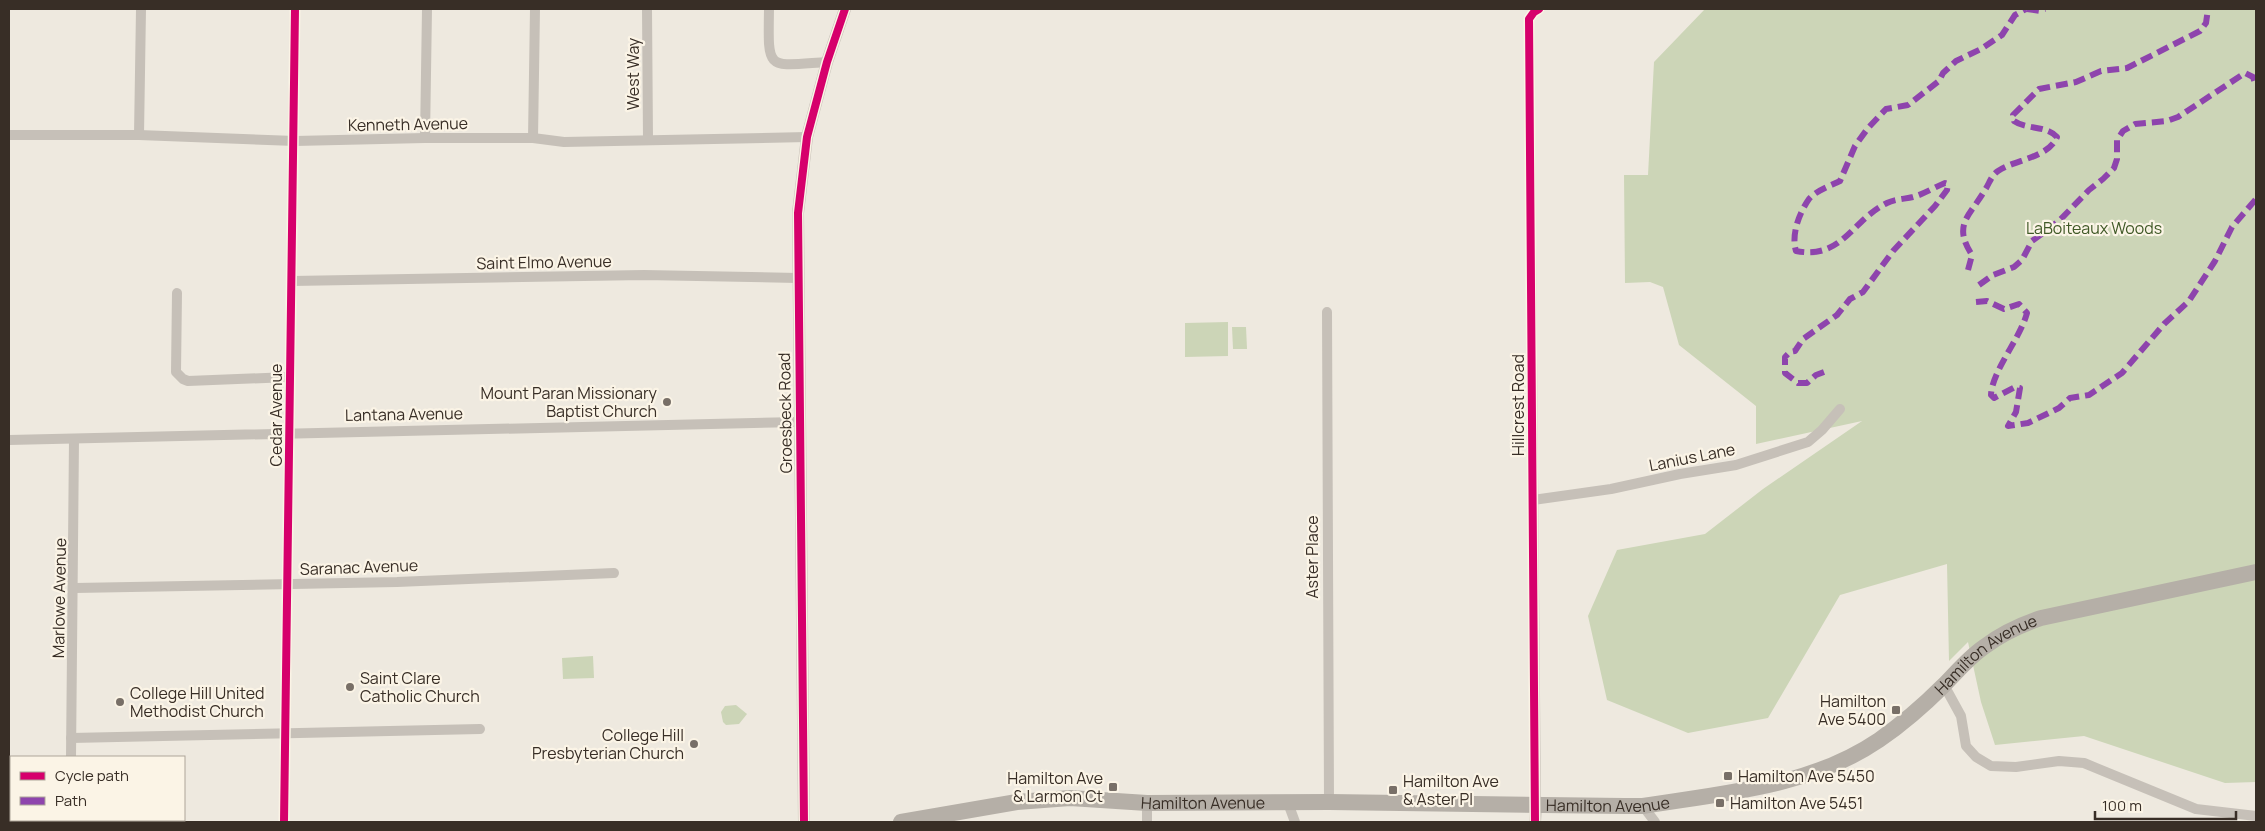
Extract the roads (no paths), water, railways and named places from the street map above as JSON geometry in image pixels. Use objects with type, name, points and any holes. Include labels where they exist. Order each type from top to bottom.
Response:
[{"type":"main road","name":"Hamilton Avenue","points":[[909,822],[1043,799],[1148,803],[1329,802],[1535,814],[1643,806],[1765,786],[1800,778],[1830,766],[1877,741],[1911,716],[1982,648],[2020,626],[2041,618],[2256,572]]},
{"type":"street","points":[[139,136],[141,9]]},
{"type":"street","name":"Cedar Avenue","points":[[284,822],[289,377],[295,141],[295,9]]},
{"type":"street","points":[[426,138],[427,9]]},
{"type":"street","points":[[533,138],[535,9]]},
{"type":"street","name":"West Way","points":[[648,9],[648,140]]},
{"type":"street","points":[[769,9],[768,50],[772,59],[786,64],[828,62]]},
{"type":"street","name":"Groesbeck Road","points":[[804,822],[798,213],[807,137],[845,9]]},
{"type":"street","name":"Hillcrest Road","points":[[1535,814],[1529,19],[1539,9]]},
{"type":"street","name":"Kenneth Avenue","points":[[9,135],[139,136],[295,141],[533,138],[564,142],[807,137]]},
{"type":"street","name":"Saint Elmo Avenue","points":[[292,282],[644,275],[798,278]]},
{"type":"street","points":[[177,293],[176,372],[183,379],[188,381],[289,377]]},
{"type":"street","name":"Aster Place","points":[[1327,312],[1329,802]]},
{"type":"street","name":"Lanius Lane","points":[[1533,500],[1611,489],[1680,474],[1736,465],[1808,442],[1822,430],[1840,409]]},
{"type":"street","name":"Lantana Avenue","points":[[9,440],[289,432],[799,422]]},
{"type":"street","name":"Marlowe Avenue","points":[[71,756],[74,439]]},
{"type":"street","name":"Saranac Avenue","points":[[74,588],[288,584],[614,573]]},
{"type":"street","points":[[1944,685],[1961,716],[1966,746],[1976,757],[1991,766],[2016,767],[2065,761],[2084,763],[2196,809],[2256,816]]},
{"type":"street","points":[[71,738],[480,729]]},
{"type":"street","points":[[1147,822],[1148,803]]},
{"type":"street","points":[[1288,803],[1295,822]]},
{"type":"street","points":[[1643,806],[1655,822]]},
{"type":"place","name":"Mount Paran Missionary Baptist Church","points":[[667,402]]},
{"type":"place","name":"Saint Clare Catholic Church","points":[[350,687]]},
{"type":"place","name":"College Hill United Methodist Church","points":[[120,702]]},
{"type":"place","name":"Hamilton Ave 5400","points":[[1896,710]]},
{"type":"place","name":"College Hill Presbyterian Church","points":[[694,744]]},
{"type":"place","name":"Hamilton Ave 5450","points":[[1728,776]]},
{"type":"place","name":"Hamilton Ave & Larmon Ct","points":[[1113,787]]},
{"type":"place","name":"Hamilton Ave & Aster Pl","points":[[1393,790]]},
{"type":"place","name":"Hamilton Ave 5451","points":[[1720,803]]},
{"type":"park label","name":"LaBoiteaux Woods","points":[[2094,228]]}]
